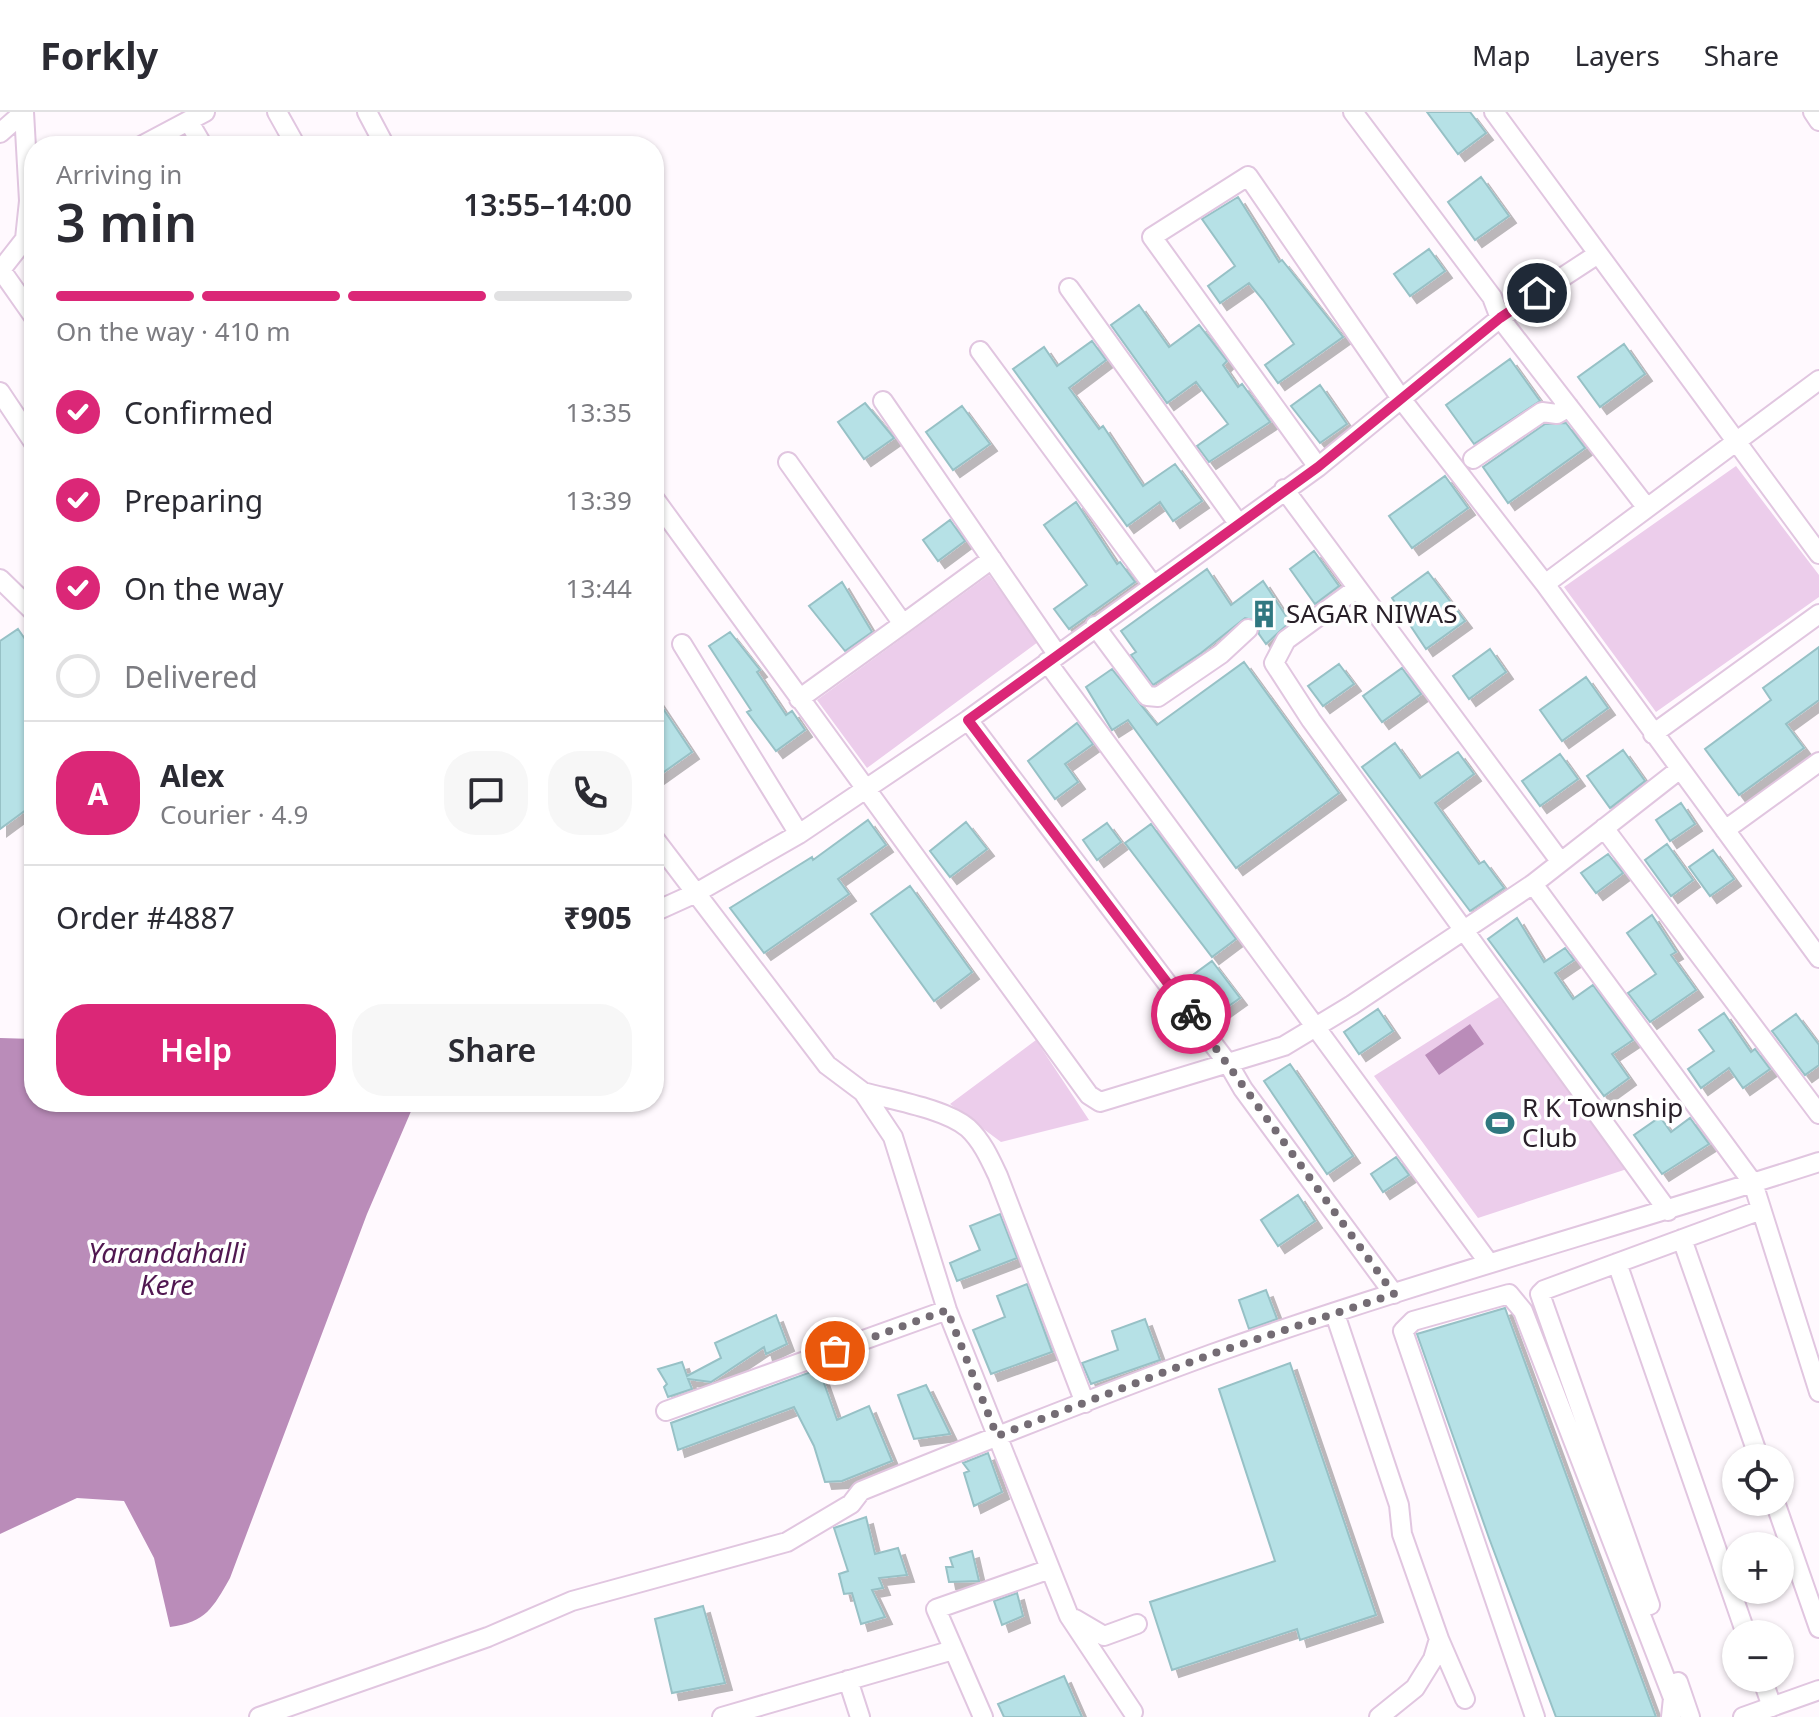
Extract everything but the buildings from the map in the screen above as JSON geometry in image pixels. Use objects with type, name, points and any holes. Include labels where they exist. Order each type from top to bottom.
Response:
[{"type":"street","points":[[0,133],[24,112]]},
{"type":"street","points":[[24,112],[26,136]]},
{"type":"street","points":[[277,112],[290,136]]},
{"type":"street","points":[[367,112],[380,136]]},
{"type":"street","points":[[1353,112],[1492,297],[1500,318],[1647,508]]},
{"type":"street","points":[[1494,112],[1819,554]]},
{"type":"street","points":[[1813,112],[1819,121]]},
{"type":"street","points":[[160,136],[197,117]]},
{"type":"street","points":[[1318,467],[1152,237],[1248,176],[1402,400],[1545,584],[1819,958]]},
{"type":"street","points":[[24,240],[1,270],[24,303]]},
{"type":"street","points":[[664,907],[696,893],[799,834],[968,720],[1152,584],[1318,467],[1500,318],[1598,254]]},
{"type":"street","points":[[1069,288],[1238,523]]},
{"type":"street","points":[[980,351],[1152,584]]},
{"type":"street","points":[[1545,584],[1819,380]]},
{"type":"street","points":[[0,392],[24,428]]},
{"type":"street","points":[[883,401],[992,559],[1052,658],[1489,1263]]},
{"type":"street","points":[[1473,459],[1542,412],[1557,414],[1569,407]]},
{"type":"street","points":[[788,462],[903,624]]},
{"type":"street","points":[[1284,489],[1560,861]]},
{"type":"street","points":[[664,512],[1089,1095],[1100,1102],[1284,1046],[1533,884],[1680,769]]},
{"type":"street","points":[[799,699],[992,559]]},
{"type":"street","points":[[0,579],[24,602]]},
{"type":"street","points":[[1356,589],[1286,640],[1274,663],[1311,720],[1668,1211]]},
{"type":"street","points":[[1653,734],[1819,614]]},
{"type":"street","points":[[1095,626],[1147,696],[1158,697],[1221,654],[1248,629]]},
{"type":"street","points":[[682,644],[799,834]]},
{"type":"street","points":[[968,720],[1229,1065],[1243,1089],[1394,1294]]},
{"type":"street","points":[[1725,830],[1819,762]]},
{"type":"street","points":[[1604,828],[1819,1114]]},
{"type":"street","points":[[664,851],[827,1065],[863,1092],[893,1137],[947,1310],[1069,1616],[1133,1712]]},
{"type":"street","points":[[1533,884],[1753,1183],[1819,1392]]},
{"type":"street","points":[[863,1092],[920,1107],[967,1126],[980,1142],[998,1176],[1085,1403]]},
{"type":"street","points":[[259,1717],[488,1637],[572,1601],[787,1542],[851,1504],[861,1491],[1212,1354],[1457,1273],[1668,1211],[1819,1162]]},
{"type":"street","points":[[1690,1717],[1541,1299],[1544,1290],[1761,1210]]},
{"type":"street","points":[[1682,1239],[1754,1444]]},
{"type":"street","points":[[1617,1263],[1741,1620]]},
{"type":"street","points":[[1457,1273],[1472,1304]]},
{"type":"street","points":[[1420,1285],[1433,1314]]},
{"type":"street","points":[[1535,1717],[1403,1331],[1413,1321],[1433,1314],[1509,1294],[1523,1311],[1673,1698],[1671,1717]]},
{"type":"street","points":[[666,1411],[947,1310]]},
{"type":"street","points":[[1335,1314],[1399,1505],[1402,1534],[1439,1639],[1465,1699]]},
{"type":"street","points":[[1780,1516],[1819,1628]]},
{"type":"street","points":[[983,1717],[936,1609],[1050,1569]]},
{"type":"street","points":[[1069,1616],[1104,1636],[1137,1624]]},
{"type":"street","points":[[1379,1717],[1415,1688],[1433,1659],[1439,1639]]},
{"type":"street","points":[[727,1716],[953,1650]]},
{"type":"street","points":[[848,1680],[860,1717]]},
{"type":"street","points":[[1743,1717],[1819,1690]]},
{"type":"street","points":[[1767,1692],[1772,1707]]},
{"type":"shaded area","points":[[1736,466],[1819,575],[1819,597],[1656,712],[1564,587]]},
{"type":"shaded area","points":[[989,575],[1038,642],[867,768],[817,700]]},
{"type":"shaded area","name":"R K Township Club","points":[[1499,997],[1627,1169],[1478,1218],[1374,1076]]},
{"type":"shaded area","points":[[1036,1040],[1089,1120],[1001,1142],[950,1104]]},
{"type":"water","points":[[1470,1024],[1484,1044],[1439,1075],[1425,1055]]},
{"type":"water","name":"Yarandahalli Kere","points":[[0,1038],[24,1039],[24,1112],[411,1112],[367,1214],[230,1578],[207,1612],[192,1621],[170,1627],[154,1558],[124,1501],[77,1498],[0,1534]]},
{"type":"way so far","points":[[835,1351],[947,1310],[997,1436],[1212,1354],[1394,1294],[1191,1014]]},
{"type":"place","name":"SAGAR NIWAS","points":[[1264,614]]},
{"type":"place","name":"R K Township Club","points":[[1500,1123]]},
{"type":"route","points":[[1191,1014],[968,720],[1152,584],[1318,467],[1500,318],[1537,293]]}]
